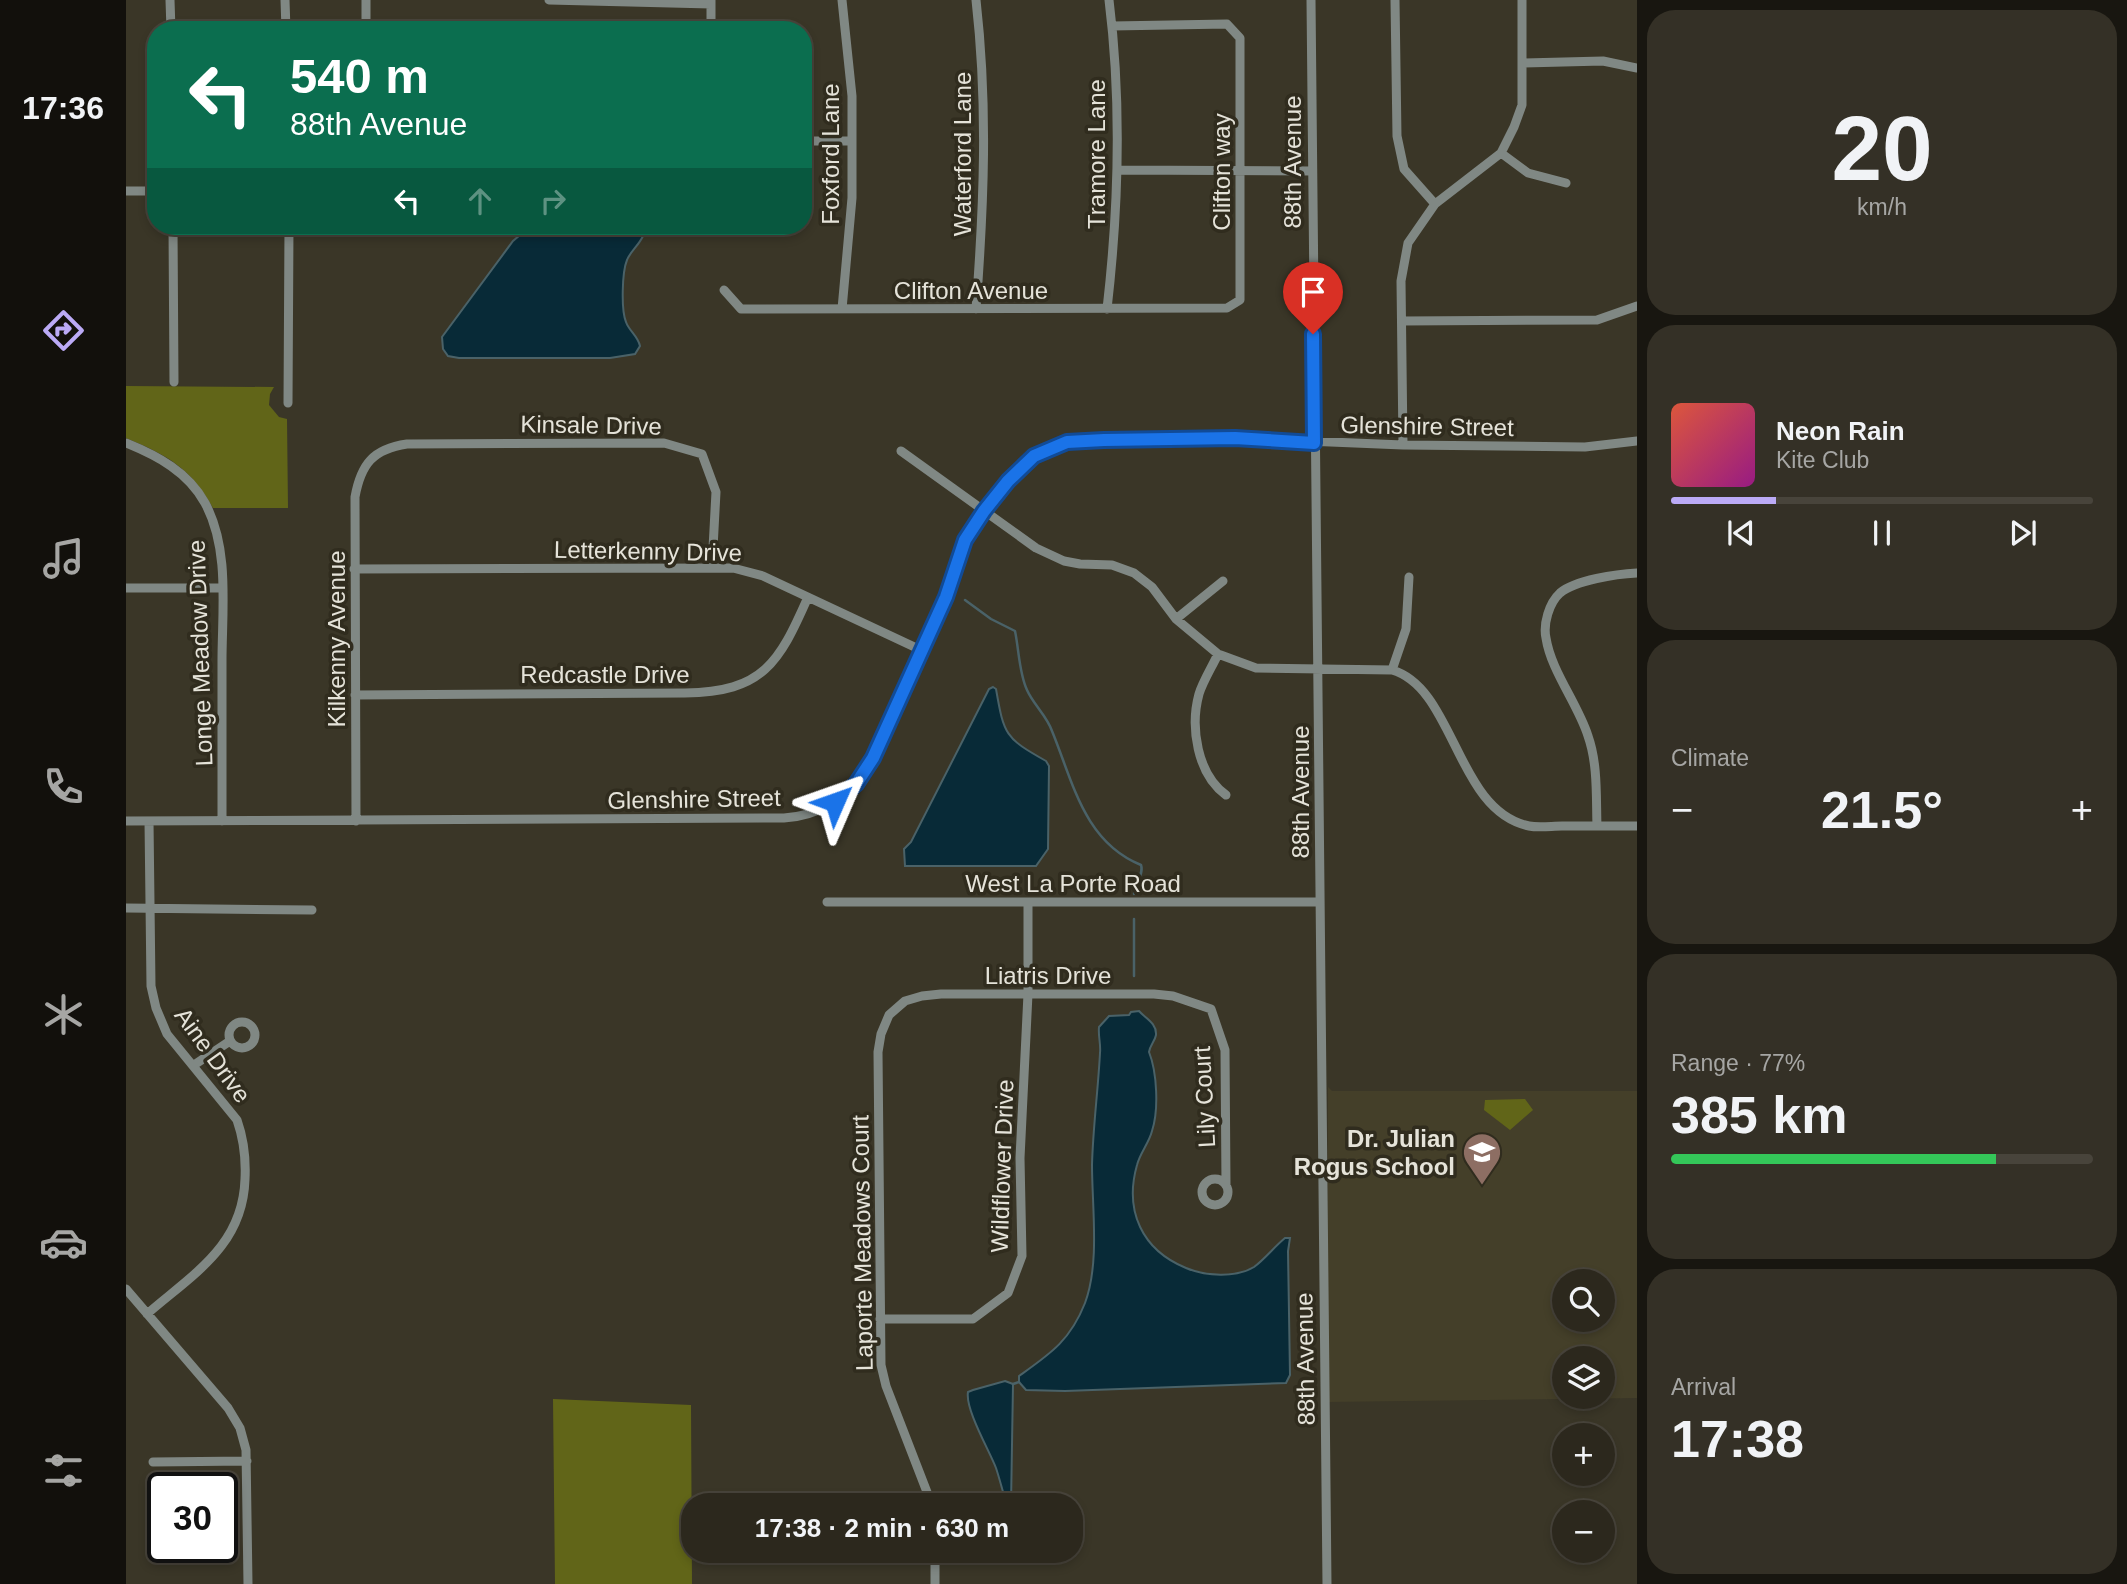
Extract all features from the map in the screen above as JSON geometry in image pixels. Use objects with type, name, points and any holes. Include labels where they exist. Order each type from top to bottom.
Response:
[{"type":"street","points":[[170,0],[171,21]]},
{"type":"street","points":[[285,0],[286,21]]},
{"type":"street","points":[[366,0],[366,21]]},
{"type":"street","points":[[549,0],[711,2],[712,21]]},
{"type":"street","name":"Foxford Lane","points":[[842,0],[852,96],[852,198],[842,309]]},
{"type":"street","name":"Waterford Lane","points":[[976,0],[985,120],[985,185],[976,309]]},
{"type":"street","name":"Tramore Lane","points":[[1107,309],[1118,170],[1118,108],[1109,0]]},
{"type":"street","name":"88th Avenue","points":[[1311,0],[1327,1584]]},
{"type":"street","points":[[1395,0],[1397,136],[1404,169],[1435,204]]},
{"type":"street","points":[[1403,445],[1401,281],[1408,243],[1435,204],[1501,153],[1514,127],[1522,105],[1522,0]]},
{"type":"street","name":"Clifton way","points":[[1112,26],[1227,24],[1240,38],[1240,300],[1227,308]]},
{"type":"street","points":[[1523,63],[1603,61],[1637,68]]},
{"type":"street","points":[[812,141],[852,141]]},
{"type":"street","points":[[1501,153],[1528,173],[1566,183]]},
{"type":"street","points":[[1118,170],[1312,171]]},
{"type":"street","points":[[126,191],[147,191]]},
{"type":"street","points":[[173,235],[174,382]]},
{"type":"street","points":[[288,403],[289,235]]},
{"type":"street","name":"Clifton Avenue","points":[[724,290],[741,309],[1227,308]]},
{"type":"street","points":[[1402,321],[1597,320],[1637,306]]},
{"type":"street","name":"Glenshire Street","points":[[126,821],[784,818],[807,814],[835,802],[849,791],[866,771],[923,651],[946,597],[962,547],[984,511],[1008,481],[1034,456],[1067,442],[1235,438],[1314,443],[1585,447],[1637,441]]},
{"type":"street","name":"Longe Meadow Drive","points":[[126,443],[148,452],[185,475],[205,502],[218,534],[222,588],[222,821]]},
{"type":"street","name":"Kinsale Drive","points":[[368,461],[388,447],[407,444],[664,443],[702,454],[716,492],[712,567]]},
{"type":"street","points":[[901,451],[1036,548],[1064,561],[1112,565],[1134,573],[1152,587],[1176,619],[1218,654],[1256,668],[1400,672],[1417,685],[1441,719],[1480,791],[1499,812],[1529,826],[1637,826]]},
{"type":"street","name":"Kilkenny Avenue","points":[[356,821],[355,497],[358,478],[368,461]]},
{"type":"street","name":"Letterkenny Drive","points":[[354,569],[733,568],[751,572],[923,651]]},
{"type":"street","points":[[1597,826],[1594,757],[1588,736],[1553,659],[1546,638],[1546,617],[1560,593],[1585,582],[1615,574],[1637,573]]},
{"type":"street","points":[[1392,670],[1406,629],[1409,577]]},
{"type":"street","points":[[1176,619],[1223,581]]},
{"type":"street","points":[[126,588],[222,588]]},
{"type":"street","name":"Redcastle Drive","points":[[355,695],[724,691],[749,681],[776,659],[786,646],[808,597]]},
{"type":"street","points":[[1218,654],[1199,694],[1195,732],[1201,760],[1214,786],[1226,794]]},
{"type":"street","name":"Aine Drive","points":[[147,1314],[222,1247],[237,1224],[243,1203],[245,1153],[237,1121],[167,1034],[156,1008],[151,986],[149,821]]},
{"type":"street","name":"West La Porte Road","points":[[827,902],[1320,902]]},
{"type":"street","name":"Wildflower Drive","points":[[880,1319],[973,1319],[1008,1293],[1022,1256],[1020,1158],[1028,994],[1028,902]]},
{"type":"street","points":[[126,908],[312,909]]},
{"type":"street","name":"Liatris Drive","points":[[889,1015],[905,1001],[941,994],[1154,994],[1173,996],[1211,1009]]},
{"type":"street","name":"Lily Court","points":[[1211,1009],[1225,1051],[1226,1185]]},
{"type":"street","name":"Laporte Meadows Court","points":[[889,1015],[881,1034],[878,1052],[880,1319],[884,1378],[928,1493]]},
{"type":"street","points":[[194,1065],[230,1041]]},
{"type":"street","points":[[126,1289],[228,1408],[244,1440],[247,1461],[248,1584]]},
{"type":"street","points":[[153,1462],[247,1461]]},
{"type":"street","points":[[935,1563],[935,1584]]},
{"type":"shaded area","points":[[126,386],[274,387],[269,405],[279,417],[287,419],[288,508],[213,508],[196,483],[177,464],[126,438]]},
{"type":"shaded area","name":"Dr. Julian Rogus School","points":[[1328,1087],[1332,1091],[1637,1091],[1637,1398],[1615,1398],[1615,1346],[1552,1346],[1552,1399],[1327,1402]]},
{"type":"shaded area","points":[[1525,1099],[1533,1110],[1510,1130],[1484,1110],[1485,1100]]},
{"type":"shaded area","points":[[553,1399],[691,1405],[691,1493],[681,1493],[681,1563],[692,1563],[692,1584],[555,1584]]},
{"type":"water","points":[[520,235],[643,235],[627,260],[624,273],[624,316],[640,346],[635,354],[610,358],[448,356],[443,349],[442,337]]},
{"type":"water","points":[[989,689],[996,689],[1001,716],[1009,734],[1049,766],[1048,849],[1036,866],[905,866],[904,849],[911,842]]},
{"type":"water","points":[[1139,1011],[1153,1024],[1156,1031],[1149,1052],[1154,1070],[1156,1113],[1151,1135],[1138,1161],[1134,1182],[1135,1213],[1140,1227],[1158,1251],[1171,1260],[1194,1271],[1211,1274],[1247,1271],[1285,1238],[1290,1238],[1290,1375],[1286,1383],[1065,1391],[1026,1390],[1019,1382],[1019,1376],[1066,1337],[1085,1303],[1094,1253],[1092,1165],[1100,1050],[1099,1027],[1109,1016],[1129,1015]]},
{"type":"water","points":[[1005,1381],[1013,1384],[1011,1493],[1003,1493],[996,1468],[970,1409],[968,1392]]},
{"type":"waterway","points":[[965,600],[991,619],[1015,631],[1024,683],[1050,726],[1083,808],[1106,842],[1141,865],[1134,894]]},
{"type":"waterway","points":[[1134,919],[1134,976]]},
{"type":"waterway","points":[[1013,1384],[1019,1382]]},
{"type":"place","name":"Dr. Julian Rogus School","points":[[1482,1186]]},
{"type":"route","points":[[835,802],[849,791],[866,771],[923,651],[946,597],[965,540],[1008,481],[1034,456],[1067,442],[1235,438],[1314,443],[1313,334]]}]
